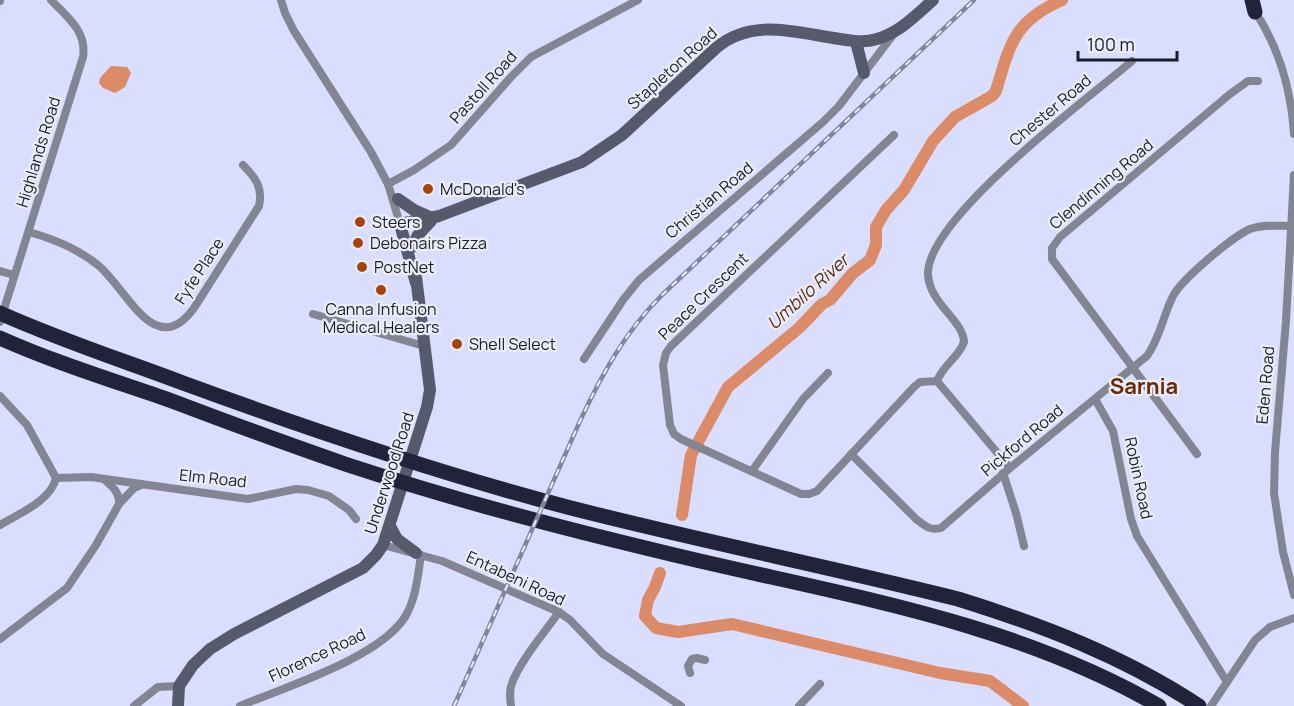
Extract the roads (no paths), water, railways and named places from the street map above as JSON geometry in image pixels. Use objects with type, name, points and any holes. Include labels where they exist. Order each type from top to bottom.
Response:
[{"type":"highway","points":[[5,318],[236,403],[354,444],[477,482],[572,508],[901,585],[1008,615],[1100,651],[1198,706]]},
{"type":"highway","points":[[4,340],[346,464],[458,499],[658,552],[897,606],[991,632],[1044,650],[1091,670],[1159,706]]},
{"type":"main road","name":"Stapleton Road","points":[[404,228],[434,219],[582,162],[622,135],[720,45],[742,32],[773,28],[856,42],[874,40],[897,31],[933,0]]},
{"type":"main road","points":[[856,42],[864,73]]},
{"type":"main road","points":[[398,199],[414,210],[434,219],[418,235],[412,247]]},
{"type":"main road","name":"Underwood Road","points":[[179,686],[193,665],[210,649],[234,634],[363,568],[382,545],[422,426],[430,390],[412,247],[404,228]]},
{"type":"main road","name":"Underwood Road","points":[[404,228],[416,284]]},
{"type":"main road","points":[[391,521],[397,539],[419,554]]},
{"type":"main road","points":[[177,706],[179,686]]},
{"type":"street","name":"Highlands Road","points":[[5,318],[14,275],[84,48],[83,38],[78,29],[51,0]]},
{"type":"street","name":"Underwood Road","points":[[280,0],[294,31],[361,135],[388,186],[404,228]]},
{"type":"street","name":"Pastoll Road","points":[[388,186],[451,145],[531,57],[638,0]]},
{"type":"street","points":[[1251,4],[1282,66],[1291,101],[1294,134]]},
{"type":"street","name":"Christian Road","points":[[584,359],[639,280],[811,133],[838,106],[897,31]]},
{"type":"street","name":"Chester Road","points":[[937,381],[945,366],[963,346],[964,337],[932,292],[928,275],[929,265],[940,242],[964,208],[988,183],[1132,61]]},
{"type":"street","name":"Clendinning Road","points":[[1197,454],[1052,259],[1052,248],[1060,237],[1230,94],[1248,81],[1258,81]]},
{"type":"street","name":"Peace Crescent","points":[[851,454],[817,491],[801,494],[681,440],[674,434],[670,425],[663,365],[670,346],[894,135]]},
{"type":"street","name":"Fyfe Place","points":[[29,232],[83,255],[113,279],[147,320],[163,328],[174,327],[183,322],[194,308],[259,206],[258,183],[243,165]]},
{"type":"street","name":"Eden Road","points":[[1294,175],[1274,493],[1283,552],[1294,595]]},
{"type":"street","name":"Underwood Road","points":[[388,186],[398,199],[404,228]]},
{"type":"street","name":"Pickford Road","points":[[851,454],[928,528],[934,530],[948,524],[1006,471],[1134,368],[1150,352],[1174,294],[1186,279],[1241,233],[1257,227],[1292,226]]},
{"type":"street","points":[[0,271],[14,275]]},
{"type":"street","points":[[313,314],[424,346]]},
{"type":"street","points":[[752,471],[803,399],[828,372]]},
{"type":"street","points":[[851,454],[914,387],[920,382],[937,381],[1006,471],[1024,546]]},
{"type":"street","points":[[0,396],[27,425],[56,478],[55,484],[42,499],[0,525]]},
{"type":"street","name":"Robin Road","points":[[1095,399],[1113,431],[1135,531],[1227,682]]},
{"type":"street","name":"Elm Road","points":[[56,478],[91,477],[248,499],[296,489],[308,490],[329,496],[349,510],[356,519]]},
{"type":"street","points":[[104,480],[116,491],[119,504]]},
{"type":"street","points":[[0,639],[67,588],[96,545],[119,504],[134,488],[141,485]]},
{"type":"street","name":"Entabeni Road","points":[[382,545],[442,561],[559,612],[610,659],[681,706]]},
{"type":"street","name":"Florence Road","points":[[240,706],[359,656],[388,636],[397,628],[410,606],[419,554]]},
{"type":"street","points":[[511,706],[512,683],[518,670],[559,612]]},
{"type":"street","points":[[1211,706],[1247,650],[1262,633],[1294,618]]},
{"type":"street","points":[[690,673],[688,666],[692,659],[705,660]]},
{"type":"street","points":[[799,706],[820,684]]},
{"type":"street","points":[[134,706],[158,687],[179,686]]},
{"type":"waterway","name":"Umbilo River","points":[[682,515],[691,455],[728,387],[799,328],[822,304],[830,300],[852,274],[870,260],[876,245],[876,227],[886,210],[904,190],[933,141],[955,117],[992,96],[996,91],[1005,60],[1016,36],[1033,16],[1062,0]]},
{"type":"waterway","name":"Umbilo River","points":[[660,573],[648,600],[645,616],[656,628],[678,632],[732,624],[940,673],[990,681],[1023,706]]},
{"type":"railway","points":[[454,706],[580,421],[606,370],[637,324],[662,295],[974,0]]},
{"type":"place","name":"McDonald's","points":[[428,189]]},
{"type":"place","name":"Steers","points":[[360,222]]},
{"type":"place","name":"Debonairs Pizza","points":[[358,243]]},
{"type":"place","name":"PostNet","points":[[362,267]]},
{"type":"place","name":"Canna Infusion Medical Healers","points":[[381,290]]},
{"type":"place","name":"Shell Select","points":[[457,344]]},
{"type":"district","name":"Sarnia","points":[[1144,386]]}]
